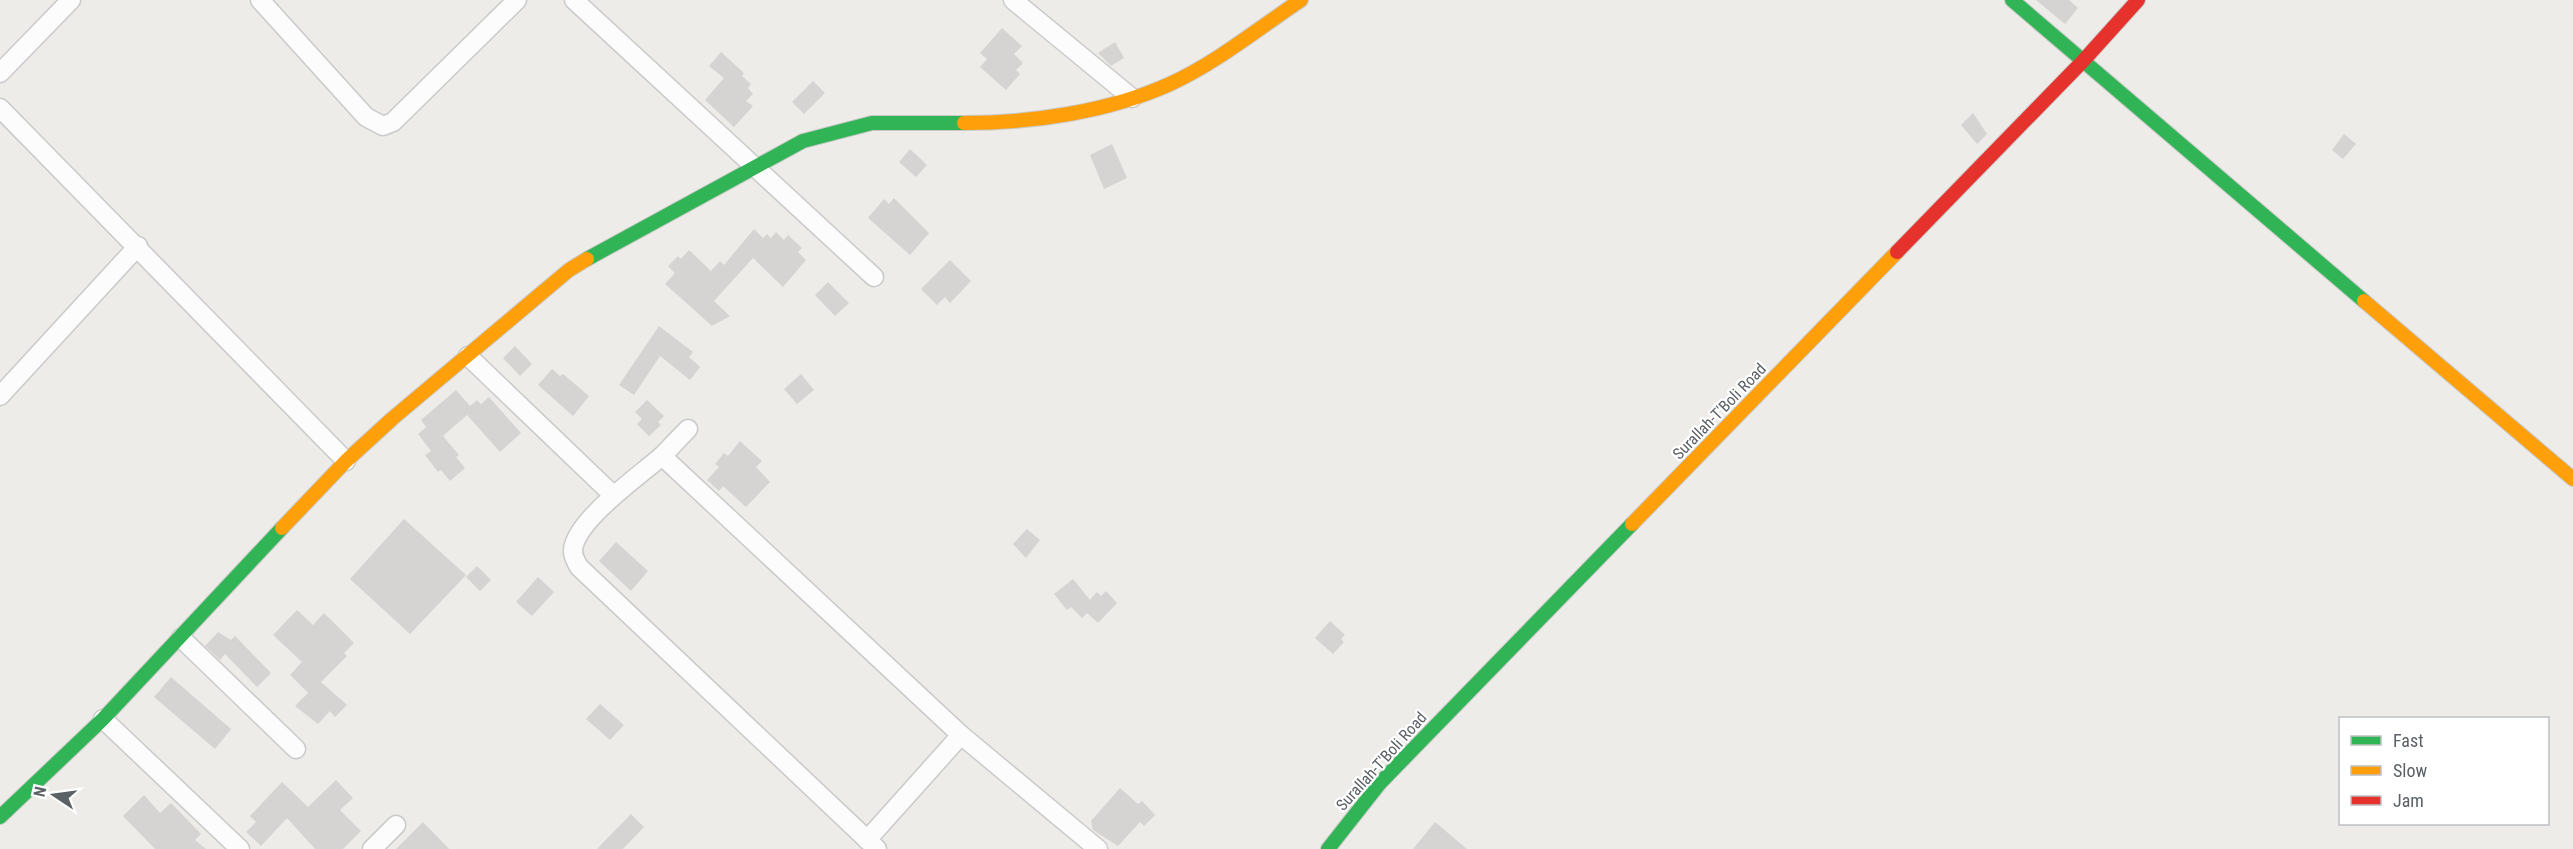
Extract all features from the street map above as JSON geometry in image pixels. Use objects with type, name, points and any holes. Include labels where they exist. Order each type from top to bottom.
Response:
[{"type":"street","points":[[0,73],[71,0]]},
{"type":"street","points":[[260,0],[366,117],[383,126],[393,122],[506,4]]},
{"type":"street","points":[[574,0],[874,277]]},
{"type":"street","points":[[1013,0],[1132,98]]},
{"type":"street","points":[[0,817],[103,719],[346,461],[569,270],[753,166],[803,141],[862,125],[899,122],[974,123],[1050,116],[1132,98],[1170,84],[1211,60],[1301,0]]},
{"type":"street","points":[[2012,0],[2573,479]]},
{"type":"street","name":"Surallah-T'Boli Road","points":[[1328,849],[1380,783],[2083,61],[2138,0]]},
{"type":"street","points":[[0,108],[138,246],[346,461]]},
{"type":"street","points":[[0,396],[138,246]]},
{"type":"street","points":[[468,356],[614,495]]},
{"type":"street","points":[[688,429],[662,456],[614,495],[578,536],[573,552],[579,567],[872,844],[961,735]]},
{"type":"street","points":[[662,456],[961,735],[1098,849]]},
{"type":"street","points":[[181,638],[296,749]]},
{"type":"street","points":[[103,719],[240,849]]},
{"type":"street","points":[[372,849],[396,825]]},
{"type":"building","points":[[2036,0],[2069,0],[2078,8],[2065,24]]},
{"type":"building","points":[[1002,28],[1022,46],[1014,54],[1023,63],[1016,70],[1020,74],[1006,90],[980,67],[987,59],[980,53]]},
{"type":"building","points":[[1115,42],[1124,58],[1111,66],[1098,53]]},
{"type":"building","points":[[721,52],[744,73],[742,76],[751,84],[748,88],[753,94],[746,101],[753,106],[734,127],[705,100],[724,78],[709,66]]},
{"type":"building","points":[[813,81],[825,93],[804,114],[792,102]]},
{"type":"building","points":[[1973,113],[1987,134],[1977,144],[1961,125]]},
{"type":"building","points":[[2344,134],[2356,144],[2343,159],[2332,150]]},
{"type":"building","points":[[1112,144],[1127,178],[1104,189],[1090,155]]},
{"type":"building","points":[[910,149],[927,165],[916,177],[899,162]]},
{"type":"building","points":[[894,198],[929,233],[910,255],[868,218],[884,199],[889,204]]},
{"type":"building","points":[[754,229],[763,238],[767,234],[771,238],[776,232],[784,240],[788,235],[802,248],[798,252],[806,260],[783,287],[753,258],[714,301],[730,316],[712,326],[665,284],[675,273],[668,266],[678,256],[681,259],[689,250],[711,271],[720,261],[724,265]]},
{"type":"building","points":[[950,260],[971,281],[950,303],[945,297],[937,305],[921,289]]},
{"type":"building","points":[[828,282],[849,303],[835,316],[815,295]]},
{"type":"building","points":[[659,326],[693,352],[689,357],[700,367],[690,380],[660,356],[634,395],[619,385]]},
{"type":"building","points":[[515,346],[532,364],[520,376],[503,358]]},
{"type":"building","points":[[552,369],[560,376],[563,374],[589,396],[573,416],[538,385]]},
{"type":"building","points":[[801,374],[814,390],[797,404],[784,389]]},
{"type":"building","points":[[456,390],[470,406],[477,400],[481,404],[489,397],[521,433],[500,452],[467,415],[443,436],[459,455],[456,457],[465,468],[450,481],[441,470],[438,472],[425,455],[431,451],[418,434],[426,427],[421,420]]},
{"type":"building","points":[[647,400],[664,416],[658,422],[661,425],[649,436],[637,424],[642,419],[635,412]]},
{"type":"building","points":[[740,441],[762,461],[756,467],[770,482],[746,507],[723,486],[719,491],[707,480],[719,467],[715,464],[724,453],[728,456]]},
{"type":"building","points":[[404,519],[466,575],[410,634],[350,579]]},
{"type":"building","points":[[1027,529],[1040,540],[1026,558],[1013,544]]},
{"type":"building","points":[[616,542],[648,571],[631,591],[599,561]]},
{"type":"building","points":[[477,566],[491,580],[480,591],[466,577]]},
{"type":"building","points":[[538,577],[554,592],[532,616],[516,602]]},
{"type":"building","points":[[1073,579],[1090,600],[1097,592],[1101,596],[1106,591],[1117,603],[1098,623],[1087,613],[1082,618],[1071,607],[1067,610],[1054,594]]},
{"type":"building","points":[[297,610],[313,625],[324,613],[354,643],[344,653],[347,656],[321,682],[347,705],[335,717],[330,711],[318,724],[295,706],[308,693],[290,675],[302,662],[273,635]]},
{"type":"building","points":[[1330,621],[1345,635],[1341,639],[1344,642],[1333,654],[1315,638]]},
{"type":"building","points":[[218,632],[231,640],[235,636],[271,673],[257,687],[225,654],[220,660],[205,646]]},
{"type":"building","points":[[171,677],[231,729],[215,749],[154,697]]},
{"type":"building","points":[[600,704],[624,725],[610,740],[586,719]]},
{"type":"building","points":[[336,780],[353,798],[340,810],[361,831],[343,849],[315,849],[287,818],[261,846],[246,832],[256,822],[250,816],[282,782],[308,807]]},
{"type":"building","points":[[1120,788],[1138,804],[1142,801],[1155,815],[1144,826],[1140,822],[1118,846],[1093,830],[1091,821]]},
{"type":"building","points":[[144,795],[160,813],[171,803],[201,834],[195,840],[206,849],[155,849],[123,816]]},
{"type":"building","points":[[631,814],[644,827],[623,849],[597,849]]},
{"type":"building","points":[[423,822],[449,849],[396,849]]},
{"type":"building","points":[[1435,822],[1467,849],[1413,849]]},
{"type":"traffic: fast","points":[[2012,0],[2364,301]]},
{"type":"traffic: fast","points":[[587,259],[803,141],[872,123],[964,123]]},
{"type":"traffic: fast","points":[[1328,849],[1380,783],[1632,524]]},
{"type":"traffic: fast","points":[[0,817],[103,719],[282,528]]},
{"type":"traffic: slow","points":[[964,123],[1016,121],[1069,114],[1146,94],[1204,66],[1301,0]]},
{"type":"traffic: slow","points":[[1632,524],[1897,252]]},
{"type":"traffic: slow","points":[[282,528],[346,461],[393,418],[569,270],[587,259]]},
{"type":"traffic: slow","points":[[2364,301],[2573,479]]},
{"type":"traffic: jam","points":[[1897,252],[2083,61],[2138,0]]}]
